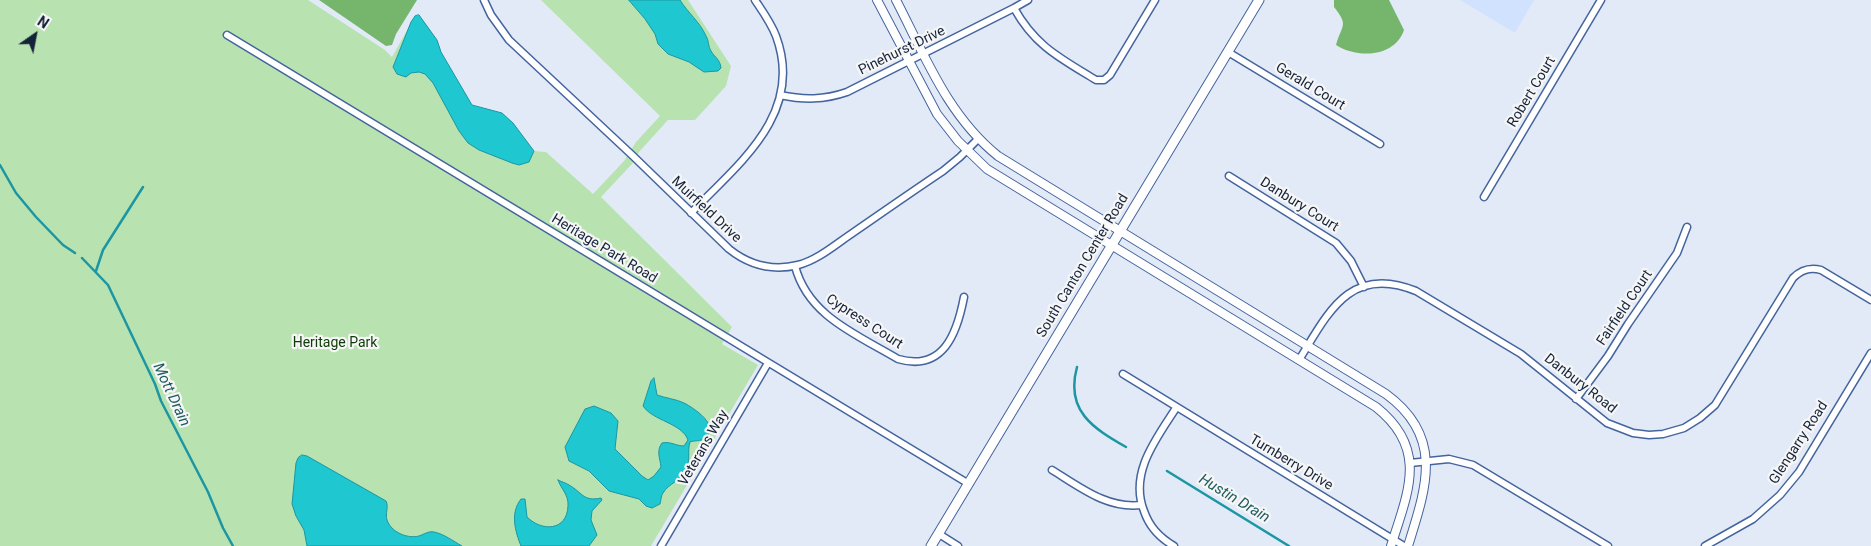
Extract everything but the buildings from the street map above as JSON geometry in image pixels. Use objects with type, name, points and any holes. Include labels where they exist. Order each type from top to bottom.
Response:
[{"type":"main road","name":"South Canton Center Road","points":[[931,546],[1259,0]]},
{"type":"street","name":"Muirfield Drive","points":[[484,0],[490,15],[509,40],[633,156],[729,250],[744,260],[769,267],[795,266],[821,255],[943,171],[978,139]]},
{"type":"street","points":[[691,213],[761,138],[774,117],[783,77],[779,44],[772,28],[755,0]]},
{"type":"street","points":[[877,0],[937,114],[950,132],[988,169],[1016,188],[1385,413],[1396,425],[1408,451],[1410,463],[1409,488],[1392,543]]},
{"type":"street","points":[[896,0],[948,101],[978,139],[998,156],[1024,174],[1379,390],[1399,405],[1410,418],[1421,439],[1426,461],[1424,494],[1408,546]]},
{"type":"street","name":"Pinehurst Drive","points":[[780,95],[809,99],[833,97],[847,92],[1028,0]]},
{"type":"street","points":[[1014,8],[1037,41],[1065,61],[1096,80],[1100,80],[1110,75],[1155,0]]},
{"type":"street","name":"Robert Court","points":[[1484,197],[1601,0]]},
{"type":"street","name":"Heritage Park Road","points":[[227,34],[969,484]]},
{"type":"street","name":"Gerald Court","points":[[1228,52],[1380,144]]},
{"type":"street","points":[[1016,188],[1024,174]]},
{"type":"street","name":"Danbury Court","points":[[1229,176],[1336,243],[1351,261],[1364,287]]},
{"type":"street","name":"Fairfield Court","points":[[1576,399],[1608,356],[1677,253],[1687,227]]},
{"type":"street","name":"Cypress Court","points":[[795,266],[803,288],[819,310],[898,359],[906,361],[917,362],[927,360],[944,349],[950,342],[960,318],[964,297]]},
{"type":"street","name":"Danbury Road","points":[[1299,360],[1335,304],[1353,291],[1374,284],[1389,283],[1404,286],[1416,290],[1521,354],[1607,423],[1632,433],[1649,435],[1676,431],[1700,418],[1720,399],[1793,278],[1798,273],[1812,269],[1821,270],[1871,300]]},
{"type":"street","points":[[1177,286],[1185,272]]},
{"type":"street","points":[[1265,339],[1273,326]]},
{"type":"street","name":"Glengarry Road","points":[[1705,546],[1753,519],[1780,496],[1799,472],[1871,353]]},
{"type":"street","name":"Veterans Way","points":[[661,546],[768,363]]},
{"type":"street","name":"Turnberry Drive","points":[[1123,374],[1392,543],[1404,546]]},
{"type":"street","points":[[1371,404],[1379,390]]},
{"type":"street","points":[[1174,546],[1152,528],[1141,505],[1139,482],[1145,460],[1176,408]]},
{"type":"street","points":[[1410,463],[1449,459],[1473,465],[1608,546]]},
{"type":"street","points":[[1052,470],[1108,502],[1124,506],[1141,505]]},
{"type":"street","points":[[939,534],[958,546]]},
{"type":"shaded area","points":[[1460,0],[1534,0],[1515,33]]},
{"type":"green space","name":"Heritage Park","points":[[0,0],[308,0],[385,50],[392,57],[415,16],[419,15],[437,40],[441,52],[472,106],[502,113],[513,123],[534,151],[546,152],[593,194],[624,161],[636,142],[660,116],[541,0],[688,0],[731,66],[726,86],[695,120],[668,120],[639,152],[632,164],[601,197],[732,327],[722,344],[758,365],[651,546],[0,546]]},
{"type":"green space","points":[[319,0],[417,0],[396,34],[392,45],[386,46]]},
{"type":"green space","points":[[1334,0],[1389,0],[1404,30],[1393,46],[1375,53],[1365,54],[1345,49],[1336,45],[1343,22],[1334,7]]},
{"type":"water","points":[[629,0],[680,0],[708,39],[710,49],[721,68],[718,71],[704,72],[689,62],[668,54],[658,44],[655,34]]},
{"type":"water","points":[[419,15],[437,40],[441,52],[472,105],[502,113],[513,123],[534,151],[529,162],[519,165],[512,163],[479,150],[468,143],[459,131],[433,83],[425,74],[419,72],[411,73],[406,77],[397,74],[393,67],[411,22],[415,16]]},
{"type":"water","points":[[654,378],[657,395],[678,400],[688,405],[704,418],[710,428],[705,438],[690,442],[688,463],[684,474],[662,495],[660,504],[652,508],[646,506],[639,499],[609,491],[589,471],[569,461],[565,447],[585,409],[594,406],[611,413],[618,421],[615,449],[642,476],[648,480],[654,476],[661,467],[659,452],[662,443],[684,446],[688,440],[680,430],[653,415],[643,406],[651,381]]},
{"type":"water","points":[[302,455],[307,456],[386,501],[387,520],[392,528],[400,534],[414,537],[434,532],[462,546],[307,546],[304,530],[292,504],[296,463]]},
{"type":"water","points":[[558,480],[590,499],[601,498],[602,500],[592,511],[591,520],[597,535],[589,546],[521,546],[515,528],[515,516],[521,499],[525,499],[527,517],[533,522],[546,527],[559,524],[567,514],[568,502]]},
{"type":"waterway","name":"Mott Drain","points":[[0,165],[16,193],[36,217],[63,245],[75,253]]},
{"type":"waterway","points":[[96,271],[103,250],[143,187]]},
{"type":"waterway","name":"Mott Drain","points":[[82,258],[108,285],[155,384],[161,401],[208,492],[223,528],[233,546]]},
{"type":"waterway","name":"Hustin Drain","points":[[1077,367],[1074,382],[1075,395],[1079,407],[1093,425],[1126,447]]},
{"type":"waterway","name":"Hustin Drain","points":[[1167,471],[1289,546]]}]
